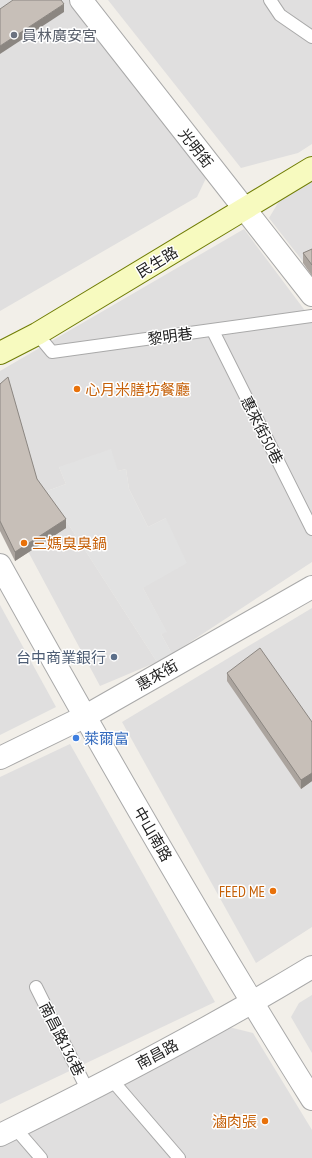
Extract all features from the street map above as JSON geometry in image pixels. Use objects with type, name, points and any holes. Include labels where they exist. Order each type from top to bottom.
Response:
[{"type":"street","name":"光明街","points":[[81,0],[312,295]]},
{"type":"street","name":"民生路","points":[[0,354],[37,334],[245,210],[312,168]]},
{"type":"street","name":"中山南路","points":[[0,565],[84,717],[252,1003],[312,1099]]},
{"type":"street","name":"惠來街","points":[[0,758],[84,717],[312,587]]},
{"type":"street","name":"南昌路","points":[[8,1131],[111,1079],[252,1003],[312,967]]},
{"type":"lane","points":[[270,0],[280,15],[312,37]]},
{"type":"lane","name":"黎明巷","points":[[37,334],[52,352],[213,331],[312,316]]},
{"type":"lane","name":"惠來街50巷","points":[[213,331],[312,529]]},
{"type":"lane","name":"南昌路136巷","points":[[36,987],[88,1091]]},
{"type":"lane","points":[[111,1079],[179,1158]]},
{"type":"lane","points":[[8,1131],[41,1158]]},
{"type":"shaded area","points":[[0,0],[73,0],[207,176],[197,197],[0,311]]},
{"type":"shaded area","points":[[108,0],[312,0],[312,144],[298,153],[241,168]]},
{"type":"shaded area","points":[[312,177],[312,273],[269,218],[284,193]]},
{"type":"shaded area","points":[[244,229],[312,320],[312,562],[172,654],[161,634],[166,631],[143,588],[166,518],[148,527],[129,489],[126,469],[118,471],[59,467],[66,484],[47,491],[157,662],[100,686],[0,499],[0,371]]},
{"type":"shaded area","points":[[111,449],[118,471],[126,469],[129,489],[148,527],[166,518],[187,563],[143,588],[167,632],[161,634],[172,654],[157,662],[47,491],[66,484],[59,467]]},
{"type":"shaded area","points":[[0,605],[56,707],[0,735]]},
{"type":"shaded area","points":[[312,608],[312,927],[256,963],[122,722]]},
{"type":"shaded area","points":[[70,744],[215,1002],[0,1104],[0,777]]},
{"type":"shaded area","points":[[312,995],[312,1053],[291,1017],[299,1003]]},
{"type":"shaded area","points":[[225,1026],[253,1033],[312,1130],[312,1158],[0,1158],[0,1145]]},
{"type":"building","name":"員林廣安宮","points":[[13,0],[61,0],[64,4],[0,46],[0,9]]},
{"type":"building","points":[[312,249],[312,265],[303,253]]},
{"type":"building","points":[[8,377],[37,479],[66,519],[15,552],[0,521],[0,384]]},
{"type":"building","points":[[260,648],[312,722],[312,773],[301,780],[227,673]]},
{"type":"place","name":"員林廣安宮","points":[[14,35]]},
{"type":"place","name":"心月米膳坊餐廳","points":[[77,389]]},
{"type":"place","name":"三媽臭臭鍋","points":[[24,543]]},
{"type":"place","name":"台中商業銀行","points":[[114,657]]},
{"type":"place","name":"萊爾富","points":[[76,738]]},
{"type":"place","name":"FEED ME","points":[[273,891]]},
{"type":"place","name":"滷肉張","points":[[265,1121]]}]
